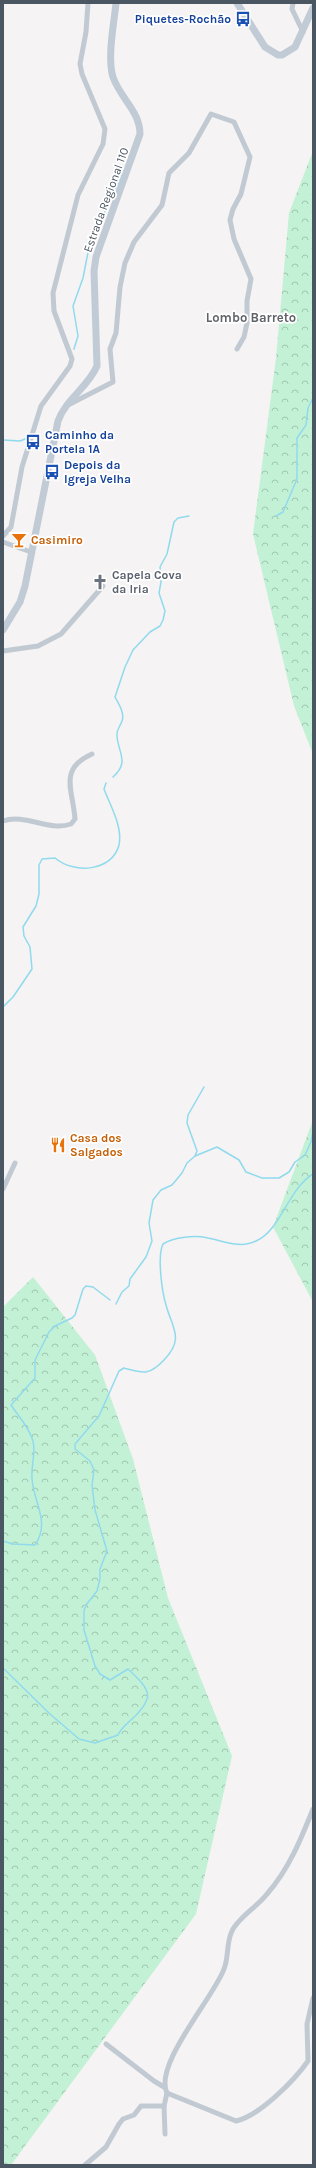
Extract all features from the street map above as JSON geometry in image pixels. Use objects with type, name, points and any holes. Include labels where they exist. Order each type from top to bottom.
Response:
[{"type":"main road","name":"Estrada Regional 110","points":[[3,630],[20,602],[58,421],[64,407],[93,375],[97,366],[94,271],[96,257],[140,134],[137,115],[117,86],[111,68],[116,3]]},
{"type":"main road","points":[[237,3],[265,47],[272,53],[282,55],[290,51],[298,42],[313,8]]},
{"type":"street","points":[[3,536],[11,527],[23,460],[41,406],[70,366],[72,359],[54,311],[53,293],[78,195],[103,144],[105,129],[82,74],[80,64],[86,32],[88,3]]},
{"type":"street","points":[[292,3],[292,9],[303,32]]},
{"type":"street","points":[[64,407],[112,382],[110,349],[116,333],[120,287],[124,263],[134,242],[162,205],[169,173],[189,153],[211,114],[234,122],[250,157],[241,194],[230,220],[234,239],[251,279],[247,301],[247,323],[244,337],[237,349]]},
{"type":"street","points":[[3,542],[31,552]]},
{"type":"street","points":[[3,651],[38,646],[61,634],[104,586]]},
{"type":"street","points":[[3,821],[24,820],[50,825],[71,824],[75,819],[70,777],[72,768],[79,761],[92,754]]},
{"type":"street","points":[[3,1189],[15,1163]]},
{"type":"street","points":[[164,2087],[166,2076],[183,2037],[225,1968],[231,1931],[236,1924],[261,1902],[290,1863],[313,1809]]},
{"type":"street","points":[[167,2093],[236,2121],[250,2115],[275,2096],[308,2061],[307,2024],[313,1998]]},
{"type":"street","points":[[106,2044],[164,2087],[167,2093],[164,2106],[164,2134]]},
{"type":"street","points":[[85,2165],[106,2147],[114,2131],[123,2119],[132,2116],[138,2109],[145,2105],[164,2106]]},
{"type":"green space","points":[[313,151],[313,754],[294,706],[253,534],[276,358],[289,213]]},
{"type":"green space","points":[[313,1120],[313,1302],[273,1227]]},
{"type":"green space","points":[[33,1277],[95,1355],[133,1459],[168,1598],[232,1756],[196,1914],[11,2165],[3,2165],[3,1307]]},
{"type":"waterway","points":[[74,349],[78,336],[73,306],[83,278],[92,232],[101,220],[122,175]]},
{"type":"waterway","points":[[276,516],[283,512],[297,479],[297,438],[306,425],[308,408],[313,398]]},
{"type":"waterway","points":[[3,440],[20,441],[30,437]]},
{"type":"waterway","points":[[113,777],[118,772],[122,762],[117,734],[123,715],[115,697],[125,667],[133,650],[150,632],[160,626],[163,620],[165,611],[159,593],[161,582],[160,567],[167,554],[174,522],[178,518],[189,516]]},
{"type":"waterway","points":[[3,1007],[13,997],[32,969],[30,947],[24,936],[23,927],[36,906],[39,894],[39,865],[42,859],[55,858],[72,867],[92,868],[109,861],[115,854],[120,838],[118,824],[104,789],[106,783]]},
{"type":"waterway","points":[[195,1156],[197,1151],[187,1123],[188,1115],[204,1087]]},
{"type":"waterway","points":[[116,1304],[122,1292],[129,1286],[130,1279],[146,1257],[152,1241],[149,1223],[153,1200],[161,1190],[172,1185],[182,1173],[187,1163],[195,1156],[217,1147],[239,1160],[246,1172],[262,1178],[279,1178],[289,1172],[295,1162],[305,1155],[311,1142],[313,1131]]},
{"type":"waterway","points":[[3,1668],[50,1714],[79,1739],[95,1743],[118,1735],[145,1704],[147,1698],[145,1688],[128,1669],[110,1680],[100,1674],[95,1666],[84,1630],[84,1611],[86,1605],[97,1591],[100,1579],[100,1569],[107,1551],[95,1510],[92,1485],[94,1470],[90,1461],[75,1449],[75,1444],[99,1416],[119,1371],[124,1368],[141,1372],[150,1371],[164,1360],[174,1345],[174,1327],[163,1292],[160,1265],[163,1244],[179,1238],[191,1237],[203,1237],[232,1244],[244,1244],[256,1241],[265,1236],[272,1228],[297,1189],[313,1174]]},
{"type":"waterway","points":[[3,1541],[13,1544],[35,1545],[40,1537],[41,1528],[40,1512],[32,1478],[34,1445],[26,1427],[11,1405],[35,1378],[35,1360],[49,1332],[55,1326],[75,1315],[83,1289],[86,1286],[93,1287],[110,1300]]},
{"type":"place","name":"Piquetes-Rochão","points":[[243,19]]},
{"type":"place","name":"Caminho da Portela 1A","points":[[33,442]]},
{"type":"place","name":"Depois da Igreja Velha","points":[[52,472]]},
{"type":"place","name":"Casimiro","points":[[19,540]]},
{"type":"place","name":"Capela Cova da Iria","points":[[100,582]]},
{"type":"place","name":"Casa dos Salgados","points":[[58,1145]]},
{"type":"district","name":"Lombo Barreto","points":[[251,317]]}]
